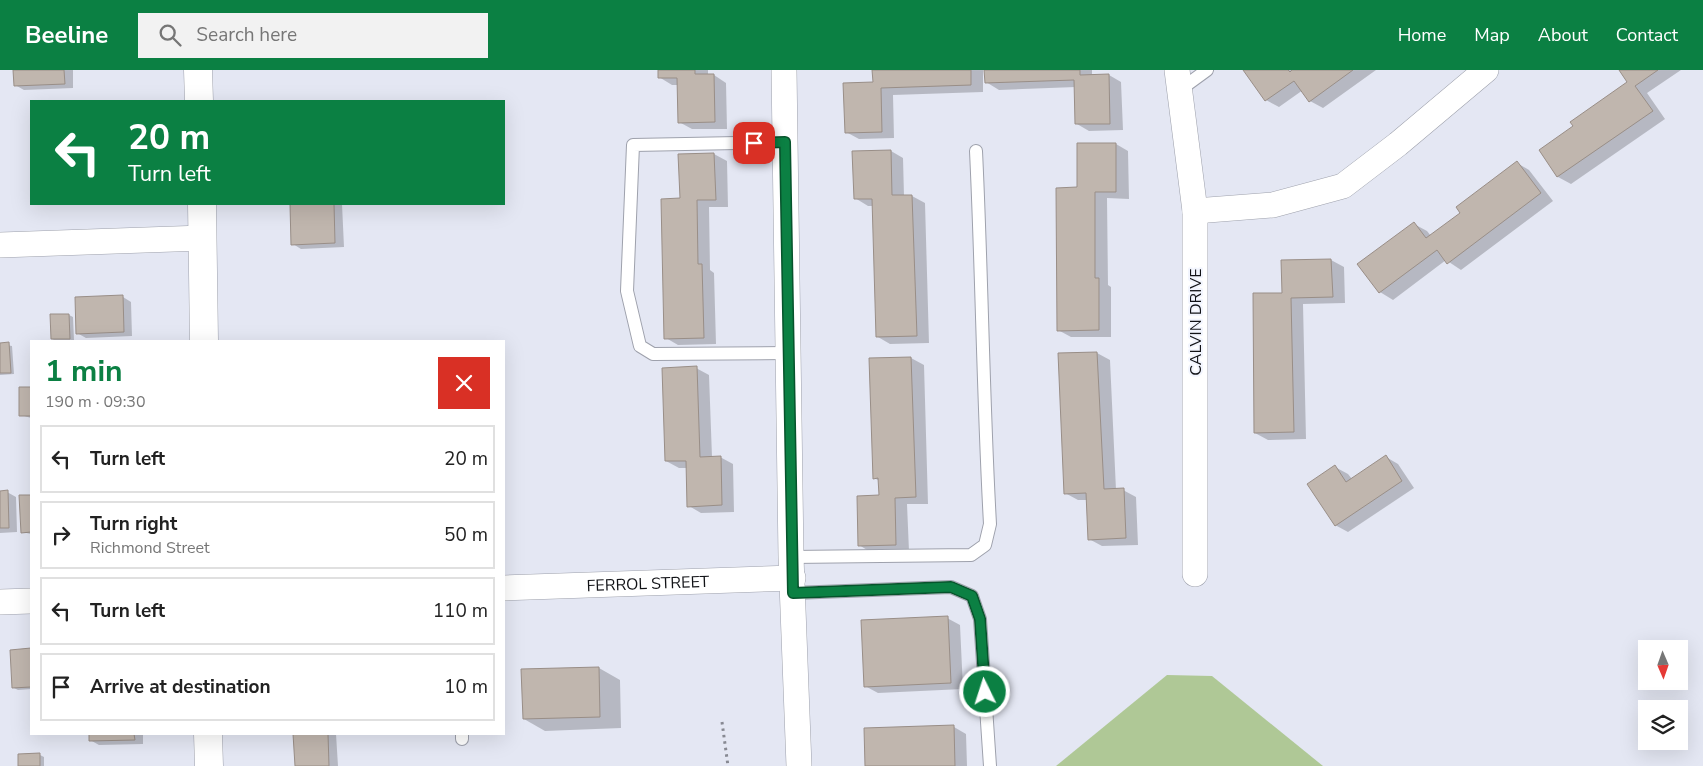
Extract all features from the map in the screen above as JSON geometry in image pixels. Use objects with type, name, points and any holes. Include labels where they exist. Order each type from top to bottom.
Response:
[{"type":"street","points":[[198,70],[199,100]]},
{"type":"street","points":[[784,70],[792,576],[799,766]]},
{"type":"street","points":[[1195,211],[1273,205],[1343,186],[1398,144],[1486,70]]},
{"type":"street","name":"CALVIN DRIVE","points":[[1179,80],[1195,211],[1195,574]]},
{"type":"street","points":[[202,205],[204,340]]},
{"type":"street","points":[[0,245],[203,238]]},
{"type":"street","name":"FERROL STREET","points":[[505,588],[792,576]]},
{"type":"street","points":[[0,602],[30,601]]},
{"type":"street","points":[[208,735],[209,766]]},
{"type":"lane","points":[[1179,80],[1207,70]]},
{"type":"lane","points":[[785,142],[633,145],[627,291],[640,346],[653,354],[788,353]]},
{"type":"lane","points":[[792,576],[971,555],[984,545],[990,524],[982,391],[981,267],[976,151]]},
{"type":"lane","points":[[792,576],[951,587],[972,596],[980,619],[990,766]]},
{"type":"path","points":[[722,722],[728,766]]},
{"type":"green space","points":[[1167,675],[1212,676],[1323,766],[1056,766]]},
{"type":"building","points":[[13,70],[64,70],[65,84],[14,86]]},
{"type":"building","points":[[658,70],[695,70],[695,74],[714,74],[715,122],[678,123],[677,78],[658,78]]},
{"type":"building","points":[[872,70],[971,70],[971,85],[881,88],[882,132],[845,133],[843,83],[873,82]]},
{"type":"building","points":[[984,70],[1080,70],[1080,75],[1109,74],[1110,124],[1075,124],[1074,80],[985,83]]},
{"type":"building","points":[[1243,70],[1288,70],[1290,72],[1292,70],[1353,70],[1309,102],[1294,81],[1265,101]]},
{"type":"building","points":[[1619,70],[1658,70],[1635,86],[1653,111],[1557,177],[1539,150],[1573,126],[1570,122],[1627,82]]},
{"type":"building","points":[[1077,143],[1116,143],[1116,192],[1095,192],[1095,278],[1099,278],[1099,330],[1057,331],[1056,188],[1077,187]]},
{"type":"building","points":[[891,150],[892,195],[912,195],[917,336],[876,337],[872,199],[854,199],[852,151]]},
{"type":"building","points":[[714,153],[716,200],[697,200],[698,264],[702,264],[704,338],[664,339],[661,199],[680,198],[678,154]]},
{"type":"building","points":[[1517,161],[1541,193],[1447,264],[1437,250],[1379,293],[1357,264],[1414,222],[1426,238],[1460,213],[1456,207]]},
{"type":"building","points":[[290,205],[334,205],[335,243],[291,245]]},
{"type":"building","points":[[1331,259],[1333,297],[1291,298],[1294,432],[1254,433],[1253,293],[1282,293],[1281,260]]},
{"type":"building","points":[[123,295],[124,332],[76,334],[75,297]]},
{"type":"building","points":[[50,314],[69,314],[70,339],[51,339]]},
{"type":"building","points":[[9,342],[11,373],[0,373],[0,343]]},
{"type":"building","points":[[1097,352],[1104,489],[1124,488],[1126,538],[1088,540],[1086,493],[1064,494],[1058,353]]},
{"type":"building","points":[[911,357],[916,497],[895,498],[896,545],[858,546],[857,496],[879,495],[878,478],[873,479],[869,358]]},
{"type":"building","points":[[697,366],[700,457],[721,456],[722,505],[687,507],[686,461],[665,461],[662,368]]},
{"type":"building","points":[[19,387],[30,387],[30,416],[19,416]]},
{"type":"building","points":[[1386,455],[1402,481],[1335,526],[1307,484],[1335,465],[1346,482]]},
{"type":"building","points":[[8,490],[9,528],[0,528],[0,491]]},
{"type":"building","points":[[19,495],[30,495],[30,532],[21,533]]},
{"type":"building","points":[[948,616],[951,683],[864,687],[861,620]]},
{"type":"building","points":[[30,648],[30,687],[12,688],[10,650]]},
{"type":"building","points":[[599,667],[600,717],[523,719],[521,669]]},
{"type":"building","points":[[954,725],[955,766],[865,766],[864,728]]},
{"type":"building","points":[[89,735],[134,735],[135,740],[89,741]]},
{"type":"building","points":[[293,735],[328,735],[329,766],[295,766]]},
{"type":"building","points":[[40,753],[40,766],[18,766],[18,754]]},
{"type":"route","points":[[754,143],[785,142],[793,593],[951,587],[972,596],[980,619],[985,692]]}]
